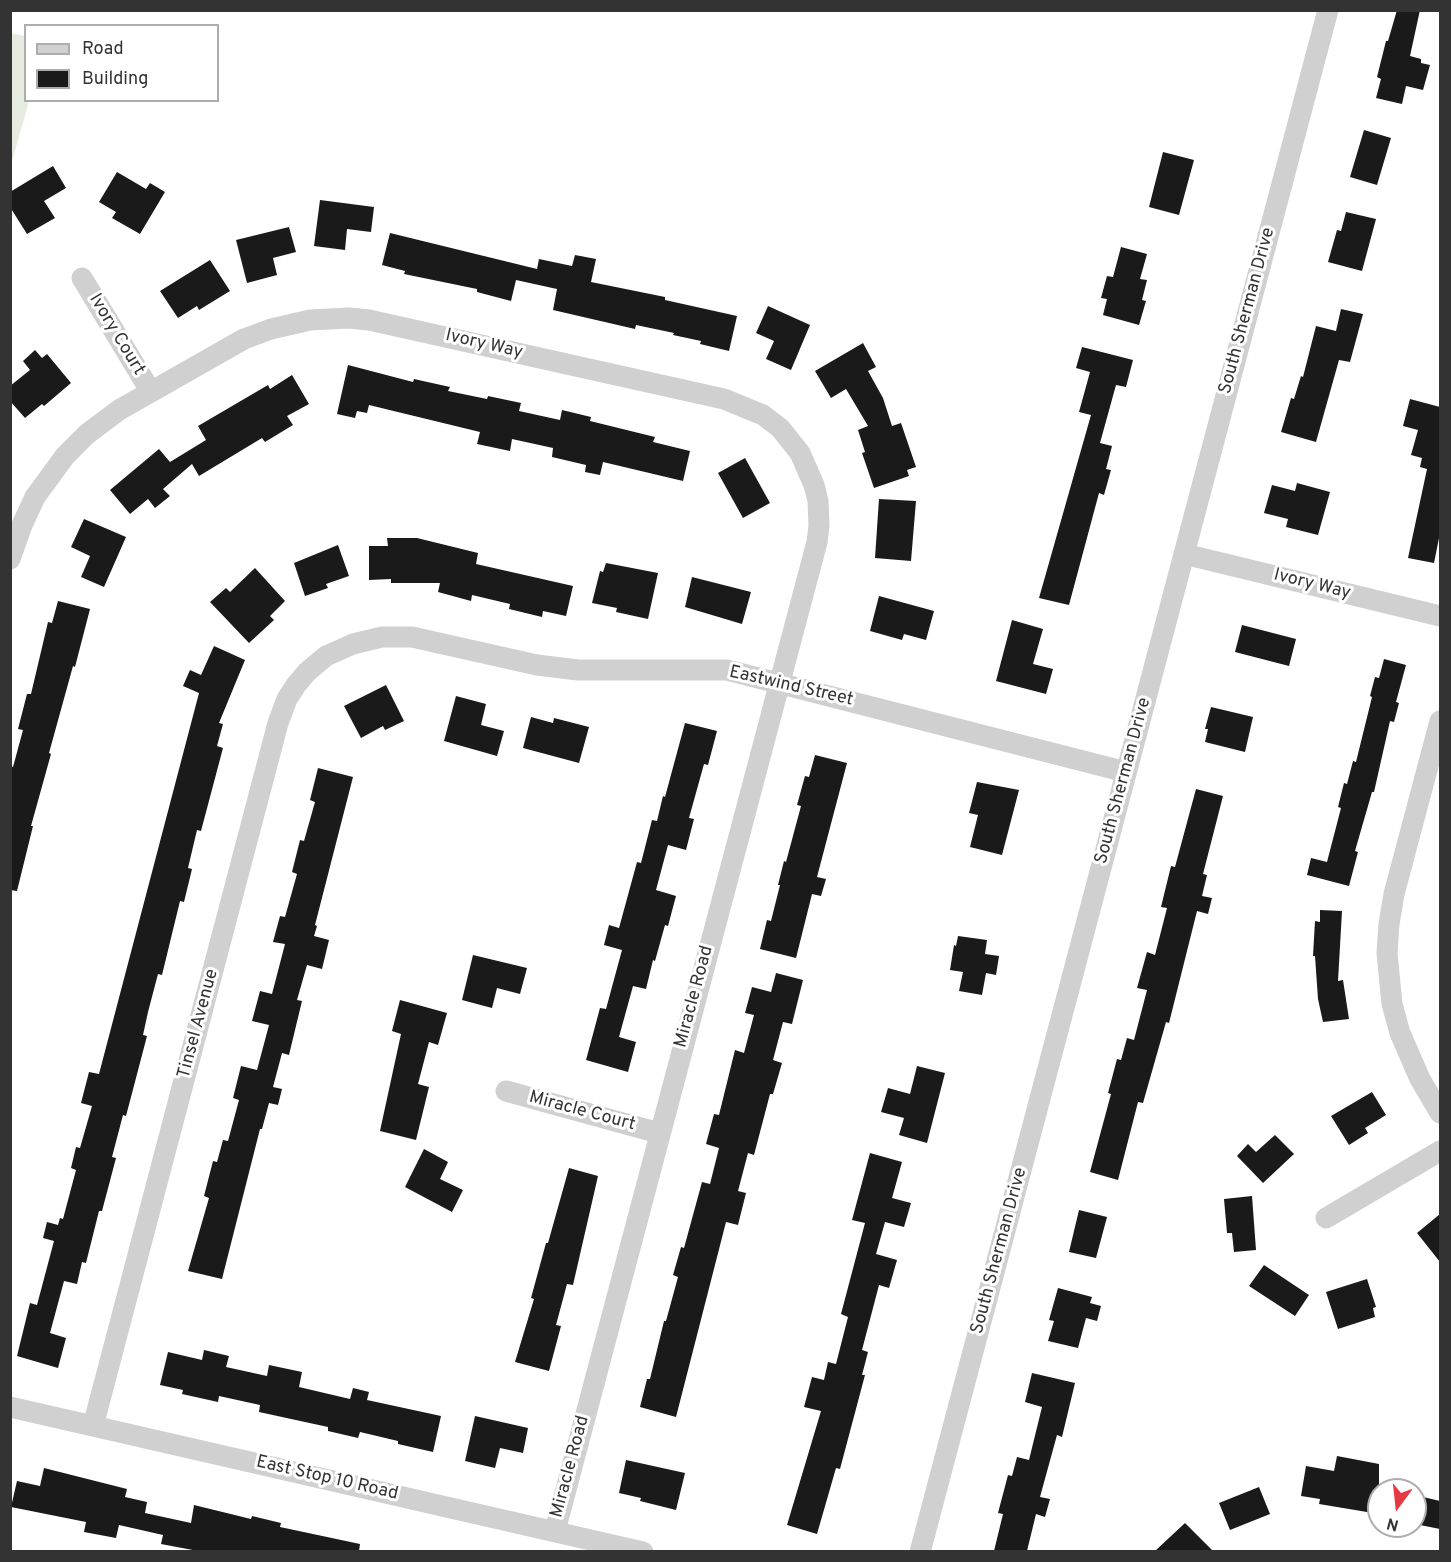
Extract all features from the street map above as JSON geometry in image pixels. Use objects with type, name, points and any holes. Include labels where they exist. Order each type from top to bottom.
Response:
[{"type":"street","name":"South Sherman Drive","points":[[920,1551],[1328,10]]},
{"type":"street","name":"Ivory Court","points":[[82,278],[151,392]]},
{"type":"street","name":"Ivory Way","points":[[10,559],[30,506],[46,480],[65,456],[94,428],[119,410],[244,339],[272,329],[310,320],[349,318],[369,320],[734,402],[763,415],[780,428],[805,463]]},
{"type":"street","name":"Miracle Road","points":[[555,1530],[818,534],[818,501],[805,463]]},
{"type":"street","name":"Ivory Way","points":[[1184,554],[1440,616]]},
{"type":"street","name":"Eastwind Street","points":[[344,647],[382,637],[412,637],[537,665],[578,670],[727,670],[1126,772]]},
{"type":"street","name":"Tinsel Avenue","points":[[93,1426],[280,715],[291,692],[307,672],[326,656],[344,647]]},
{"type":"street","points":[[1440,721],[1394,894],[1387,953],[1392,1004],[1400,1032],[1420,1079],[1440,1113]]},
{"type":"street","name":"Miracle Court","points":[[506,1091],[659,1133]]},
{"type":"street","points":[[1326,1218],[1440,1151]]},
{"type":"street","name":"East Stop 10 Road","points":[[10,1407],[643,1551]]},
{"type":"shaded area","points":[[11,33],[24,36],[24,102],[29,102],[11,165]]},
{"type":"building","points":[[1397,10],[1420,10],[1410,56],[1421,59],[1421,63],[1430,65],[1423,90],[1406,86],[1402,104],[1376,98],[1381,79],[1377,77]]},
{"type":"building","points":[[1364,130],[1391,138],[1377,185],[1350,177]]},
{"type":"building","points":[[1163,152],[1194,160],[1179,215],[1149,207]]},
{"type":"building","points":[[53,166],[66,188],[44,201],[55,218],[27,234],[10,207],[10,192]]},
{"type":"building","points":[[117,172],[146,189],[150,183],[165,192],[140,234],[112,218],[116,212],[99,202]]},
{"type":"building","points":[[320,200],[374,207],[371,232],[347,229],[345,250],[314,246]]},
{"type":"building","points":[[1346,212],[1376,219],[1362,271],[1328,262],[1337,230],[1341,231]]},
{"type":"building","points":[[289,227],[296,252],[273,258],[277,275],[247,283],[236,240]]},
{"type":"building","points":[[390,233],[537,269],[539,259],[572,266],[575,255],[596,259],[591,282],[665,297],[665,300],[737,316],[729,351],[700,344],[701,341],[673,335],[674,333],[636,325],[635,329],[553,310],[557,289],[516,280],[511,301],[477,292],[477,289],[404,274],[405,271],[382,265]]},
{"type":"building","points":[[1121,247],[1147,254],[1140,279],[1147,280],[1142,300],[1146,301],[1139,325],[1103,315],[1107,299],[1101,298],[1107,276],[1113,277]]},
{"type":"building","points":[[210,260],[230,291],[199,310],[197,306],[178,318],[160,291]]},
{"type":"building","points":[[768,306],[810,325],[791,370],[766,359],[774,341],[756,333]]},
{"type":"building","points":[[1341,309],[1363,314],[1350,362],[1339,360],[1316,442],[1281,432],[1291,398],[1294,399],[1301,376],[1303,377],[1316,326],[1336,331]]},
{"type":"building","points":[[863,343],[876,367],[868,371],[883,398],[892,426],[901,423],[916,467],[907,470],[909,476],[874,488],[862,453],[865,452],[858,430],[868,426],[846,389],[831,398],[815,371]]},
{"type":"building","points":[[1082,347],[1133,360],[1126,387],[1116,385],[1100,443],[1112,446],[1106,469],[1111,470],[1104,495],[1099,493],[1069,605],[1039,598],[1091,415],[1079,412],[1090,372],[1076,368]]},
{"type":"building","points":[[35,350],[42,358],[47,354],[71,383],[44,406],[42,404],[25,418],[10,401],[10,386],[30,370],[23,361]]},
{"type":"building","points":[[348,365],[413,382],[414,379],[450,387],[448,391],[521,403],[519,411],[560,420],[562,410],[591,417],[590,421],[655,437],[653,442],[690,451],[683,481],[603,462],[600,475],[585,472],[586,465],[552,457],[553,448],[512,439],[510,451],[477,444],[480,432],[369,405],[367,413],[357,411],[355,418],[337,414]]},
{"type":"building","points":[[292,375],[309,404],[287,416],[293,425],[265,442],[262,438],[199,476],[192,464],[163,489],[170,496],[155,508],[148,499],[130,514],[110,490],[159,449],[170,462],[206,440],[198,426],[268,385],[270,389]]},
{"type":"building","points":[[1410,399],[1440,407],[1440,533],[1434,563],[1408,558],[1427,469],[1420,467],[1422,458],[1411,455],[1418,430],[1403,426]]},
{"type":"building","points":[[745,458],[770,503],[743,518],[718,473]]},
{"type":"building","points":[[1297,483],[1330,492],[1318,535],[1286,527],[1288,519],[1264,513],[1272,485],[1295,491]]},
{"type":"building","points":[[879,499],[916,501],[911,561],[875,558]]},
{"type":"building","points":[[84,519],[126,537],[104,587],[81,577],[90,556],[71,547]]},
{"type":"building","points":[[387,538],[417,538],[478,553],[476,564],[573,586],[566,616],[543,611],[542,617],[509,609],[510,604],[472,595],[471,601],[438,592],[440,583],[391,583],[391,579],[369,580],[369,546],[388,546]]},
{"type":"building","points":[[338,545],[349,576],[326,584],[328,588],[305,596],[294,563]]},
{"type":"building","points":[[606,563],[658,573],[648,619],[616,612],[617,608],[592,603],[600,571],[603,572]]},
{"type":"building","points":[[255,568],[285,601],[270,616],[274,620],[249,643],[210,602],[226,588],[230,592]]},
{"type":"building","points":[[692,577],[751,592],[742,624],[685,607]]},
{"type":"building","points":[[879,596],[934,611],[926,640],[904,634],[902,640],[870,631]]},
{"type":"building","points":[[58,601],[90,609],[49,753],[51,754],[31,826],[33,826],[17,891],[10,890],[10,766],[13,767],[23,730],[18,729],[27,694],[31,694],[48,622],[52,623]]},
{"type":"building","points":[[1012,620],[1043,629],[1033,664],[1053,669],[1046,694],[996,681]]},
{"type":"building","points":[[1242,625],[1296,639],[1289,666],[1235,652]]},
{"type":"building","points":[[214,646],[245,660],[219,723],[223,724],[217,746],[223,748],[201,831],[197,830],[188,868],[192,869],[184,902],[180,901],[162,975],[158,974],[148,1012],[143,1035],[147,1036],[126,1116],[123,1115],[112,1157],[116,1158],[102,1211],[99,1211],[86,1263],[82,1262],[77,1284],[64,1281],[50,1333],[66,1338],[58,1368],[17,1356],[30,1303],[37,1305],[54,1241],[43,1238],[47,1222],[58,1225],[60,1218],[63,1219],[76,1170],[71,1168],[76,1147],[80,1148],[92,1106],[81,1103],[89,1072],[99,1074],[199,693],[183,686],[190,670],[201,675]]},
{"type":"building","points":[[1384,659],[1406,665],[1396,702],[1399,703],[1394,722],[1390,721],[1374,792],[1372,792],[1355,851],[1358,852],[1349,886],[1307,875],[1311,858],[1327,862],[1341,808],[1338,807],[1344,783],[1347,784],[1353,761],[1356,762],[1375,677],[1379,678]]},
{"type":"building","points":[[386,685],[404,721],[385,730],[383,726],[361,738],[344,706]]},
{"type":"building","points":[[456,696],[486,704],[481,725],[504,731],[497,756],[444,741]]},
{"type":"building","points":[[1211,707],[1253,717],[1245,752],[1205,742],[1208,729],[1205,729]]},
{"type":"building","points":[[531,717],[553,723],[554,718],[589,727],[579,763],[523,748]]},
{"type":"building","points":[[685,723],[717,731],[708,765],[704,764],[689,818],[694,819],[686,850],[668,845],[656,890],[676,896],[668,926],[665,925],[655,961],[653,960],[646,989],[633,986],[619,1037],[636,1042],[628,1072],[586,1060],[600,1008],[606,1009],[622,950],[604,945],[609,925],[619,928],[637,862],[641,863],[652,820],[657,821],[663,796],[665,797]]},
{"type":"building","points":[[815,755],[847,763],[817,877],[826,879],[821,896],[812,894],[796,958],[760,949],[767,920],[771,921],[784,861],[786,862],[801,806],[797,805],[805,776],[809,777]]},
{"type":"building","points":[[318,768],[353,777],[315,925],[317,926],[314,936],[329,940],[322,969],[307,965],[297,1000],[302,1001],[289,1055],[282,1053],[273,1087],[282,1089],[278,1105],[269,1103],[262,1129],[260,1129],[222,1279],[188,1271],[209,1198],[204,1196],[213,1161],[217,1162],[223,1140],[228,1141],[239,1100],[233,1098],[241,1066],[257,1070],[269,1025],[252,1021],[260,991],[272,994],[285,944],[273,942],[280,916],[285,917],[297,874],[292,872],[300,840],[304,841],[315,802],[310,800]]},
{"type":"building","points":[[977,782],[1019,790],[1002,855],[970,847],[978,815],[969,813]]},
{"type":"building","points":[[1196,789],[1223,796],[1203,874],[1207,875],[1202,896],[1212,898],[1208,914],[1197,911],[1169,1023],[1166,1022],[1143,1103],[1138,1102],[1118,1180],[1090,1172],[1111,1094],[1108,1093],[1117,1059],[1121,1060],[1127,1038],[1134,1040],[1147,990],[1137,988],[1147,952],[1155,955],[1167,908],[1161,907],[1171,866],[1175,867]]},
{"type":"building","points":[[1320,910],[1342,911],[1338,981],[1343,980],[1349,1019],[1323,1022],[1318,999],[1315,956],[1313,956],[1315,921],[1320,922]]},
{"type":"building","points":[[958,936],[987,940],[985,954],[999,956],[996,975],[986,973],[982,995],[959,991],[963,972],[950,970],[954,945],[956,946]]},
{"type":"building","points":[[473,955],[527,968],[520,994],[497,988],[492,1008],[462,1000]]},
{"type":"building","points":[[776,973],[803,980],[792,1024],[783,1022],[773,1060],[782,1063],[773,1094],[770,1094],[754,1155],[748,1153],[738,1191],[746,1193],[738,1225],[726,1222],[676,1417],[640,1407],[678,1277],[673,1275],[681,1247],[684,1248],[702,1182],[710,1184],[719,1148],[706,1144],[714,1114],[719,1115],[735,1050],[744,1053],[754,1015],[745,1013],[752,987],[771,992]]},
{"type":"building","points":[[400,1000],[447,1013],[438,1045],[429,1042],[418,1084],[429,1087],[416,1140],[380,1131],[401,1034],[392,1031]]},
{"type":"building","points":[[917,1066],[945,1073],[927,1143],[899,1135],[904,1118],[881,1112],[888,1088],[910,1094]]},
{"type":"building","points":[[1372,1092],[1386,1115],[1365,1128],[1368,1133],[1349,1145],[1331,1116]]},
{"type":"building","points":[[1275,1135],[1294,1154],[1263,1183],[1237,1156],[1248,1144],[1256,1152]]},
{"type":"building","points":[[424,1149],[448,1162],[440,1179],[463,1190],[452,1212],[405,1187]]},
{"type":"building","points":[[870,1153],[902,1162],[892,1198],[911,1203],[904,1227],[885,1222],[876,1254],[897,1260],[889,1288],[879,1285],[862,1350],[868,1352],[862,1375],[865,1375],[840,1469],[836,1468],[817,1534],[787,1525],[821,1411],[804,1407],[812,1377],[824,1380],[828,1362],[836,1364],[848,1317],[841,1314],[865,1223],[852,1220]]},
{"type":"building","points":[[569,1168],[598,1176],[573,1285],[567,1284],[556,1325],[561,1326],[549,1371],[515,1362],[534,1299],[531,1298],[546,1243],[548,1243]]},
{"type":"building","points":[[1252,1196],[1256,1250],[1234,1252],[1232,1233],[1227,1233],[1224,1199]]},
{"type":"building","points":[[1079,1210],[1107,1217],[1096,1258],[1069,1252]]},
{"type":"building","points":[[1440,1214],[1440,1262],[1417,1233]]},
{"type":"building","points":[[1264,1265],[1309,1295],[1295,1316],[1249,1286]]},
{"type":"building","points":[[1367,1279],[1376,1307],[1373,1308],[1375,1317],[1338,1329],[1326,1292]]},
{"type":"building","points":[[1058,1288],[1092,1297],[1090,1303],[1101,1306],[1097,1321],[1086,1318],[1078,1348],[1048,1341],[1054,1321],[1049,1320]]},
{"type":"building","points":[[204,1350],[229,1356],[226,1367],[267,1376],[269,1365],[302,1372],[299,1387],[350,1399],[353,1388],[369,1392],[367,1400],[441,1416],[433,1452],[360,1432],[358,1438],[328,1431],[328,1427],[259,1412],[260,1405],[219,1396],[218,1402],[182,1394],[183,1390],[160,1385],[168,1352],[202,1360]]},
{"type":"building","points":[[1032,1373],[1075,1383],[1062,1437],[1057,1435],[1040,1497],[1050,1499],[1045,1517],[1036,1514],[1027,1551],[994,1551],[1003,1514],[998,1513],[1008,1475],[1012,1476],[1017,1457],[1029,1460],[1042,1407],[1025,1402]]},
{"type":"building","points":[[475,1416],[528,1428],[523,1453],[500,1448],[495,1468],[465,1461]]},
{"type":"building","points":[[1337,1456],[1379,1464],[1379,1478],[1367,1478],[1367,1512],[1319,1504],[1320,1499],[1301,1496],[1306,1466],[1334,1471]]},
{"type":"building","points":[[626,1460],[685,1473],[676,1510],[619,1493]]},
{"type":"building","points":[[44,1468],[127,1489],[125,1497],[147,1502],[145,1513],[191,1523],[194,1505],[251,1519],[252,1516],[281,1523],[280,1527],[360,1544],[359,1551],[198,1551],[161,1544],[163,1535],[119,1525],[116,1538],[84,1532],[86,1522],[11,1507],[17,1481],[40,1486]]},
{"type":"building","points":[[1259,1487],[1270,1514],[1230,1530],[1219,1503]]},
{"type":"building","points":[[1427,1498],[1440,1501],[1440,1529],[1427,1526]]},
{"type":"building","points":[[1185,1523],[1213,1551],[1155,1551]]}]
